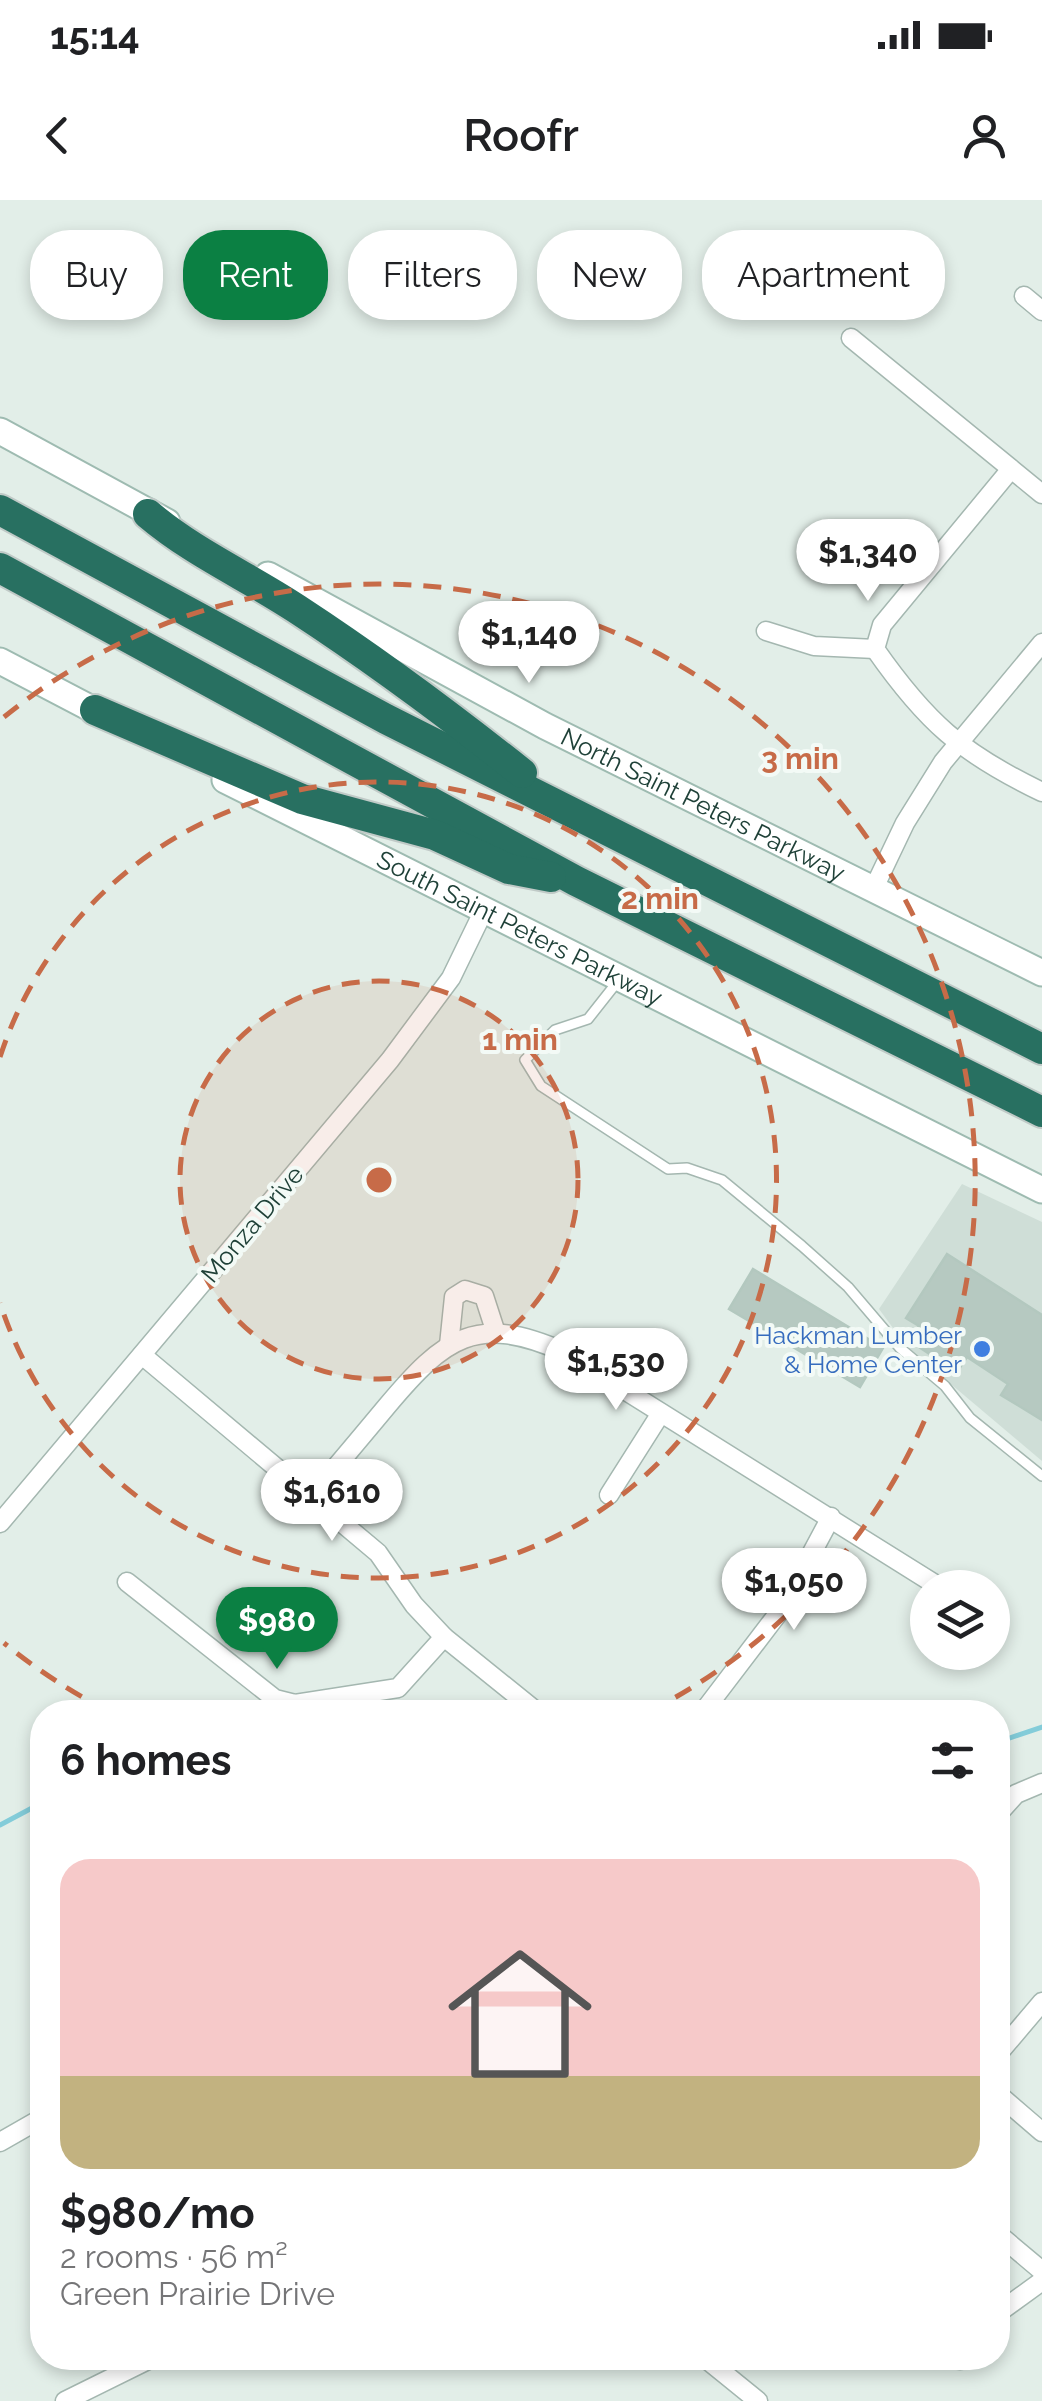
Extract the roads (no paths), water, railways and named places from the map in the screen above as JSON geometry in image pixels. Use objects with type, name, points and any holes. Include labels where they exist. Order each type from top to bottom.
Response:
[{"type":"highway","points":[[0,510],[252,649],[1042,1049]]},
{"type":"highway","points":[[148,514],[184,544],[296,608],[449,714],[571,812]]},
{"type":"highway","points":[[0,568],[576,881],[1042,1112]]},
{"type":"highway","points":[[95,710],[302,799],[435,835],[509,869],[576,881]]},
{"type":"main road","name":"North Saint Peters Parkway","points":[[0,432],[545,726],[1042,973]]},
{"type":"main road","name":"South Saint Peters Parkway","points":[[0,661],[1042,1190]]},
{"type":"street","points":[[1024,296],[1042,311]]},
{"type":"street","points":[[850,338],[1042,494]]},
{"type":"street","points":[[875,649],[882,624],[1011,469]]},
{"type":"street","points":[[766,631],[814,646],[875,649]]},
{"type":"street","points":[[873,890],[906,822],[957,745],[1042,643]]},
{"type":"street","points":[[875,649],[915,706],[957,745],[1042,792]]},
{"type":"street","name":"Monza Drive","points":[[0,1523],[390,1060],[451,978],[484,910]]},
{"type":"street","points":[[448,1345],[454,1296],[465,1290],[484,1296],[496,1334]]},
{"type":"street","points":[[312,1496],[434,1352],[496,1334],[527,1336],[564,1352],[913,1570]]},
{"type":"street","points":[[142,1355],[378,1553],[414,1606],[444,1637],[522,1700]]},
{"type":"street","points":[[609,1495],[662,1413]]},
{"type":"street","points":[[712,1700],[783,1607],[830,1517]]},
{"type":"street","points":[[128,1582],[258,1688],[286,1700]]},
{"type":"street","points":[[321,1700],[398,1688],[444,1637]]},
{"type":"street","points":[[1010,1801],[1042,1783]]},
{"type":"street","points":[[1010,2040],[1042,2002]]},
{"type":"street","points":[[1010,2104],[1042,2132]]},
{"type":"street","points":[[0,2142],[30,2125]]},
{"type":"street","points":[[1010,2244],[1042,2271]]},
{"type":"street","points":[[1010,2304],[1042,2281]]},
{"type":"street","points":[[65,2401],[128,2370]]},
{"type":"street","points":[[720,2370],[758,2401]]},
{"type":"lane","points":[[620,979],[588,1019],[555,1030],[524,1060],[541,1086],[668,1169],[687,1168],[722,1180],[848,1287],[900,1348],[945,1386],[970,1418],[1042,1476]]},
{"type":"waterway","points":[[1010,1738],[1042,1727]]},
{"type":"waterway","points":[[0,1825],[30,1809]]},
{"type":"place","name":"Hackman Lumber & Home Center","points":[[982,1349]]}]
